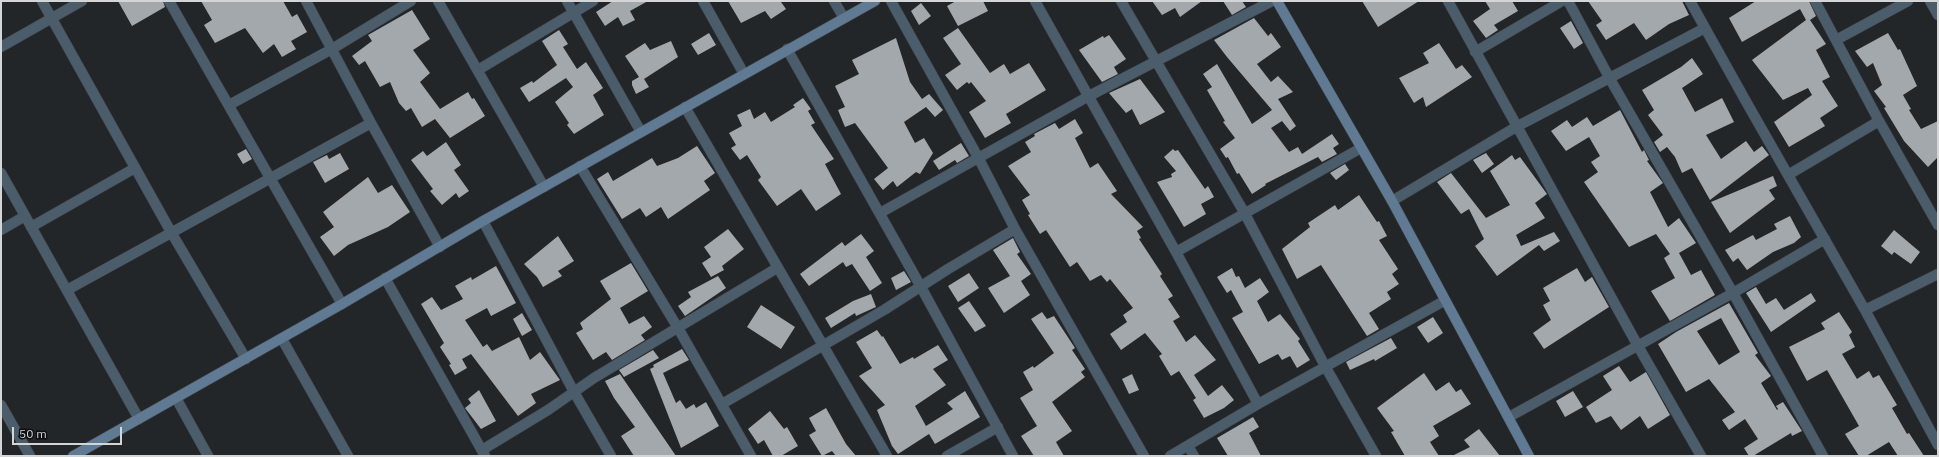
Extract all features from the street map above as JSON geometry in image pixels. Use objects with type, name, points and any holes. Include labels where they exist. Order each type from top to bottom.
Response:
[{"type":"street","points":[[42,1],[171,232],[246,359]]},
{"type":"street","points":[[1,47],[82,1]]},
{"type":"street","points":[[169,1],[342,304]]},
{"type":"street","points":[[306,1],[371,124],[440,247]]},
{"type":"street","points":[[229,105],[332,49],[411,1]]},
{"type":"street","points":[[438,1],[544,187]]},
{"type":"street","points":[[567,1],[641,132]]},
{"type":"street","points":[[478,70],[593,1]]},
{"type":"street","points":[[703,1],[744,74]]},
{"type":"street","points":[[834,1],[844,18]]},
{"type":"street","points":[[77,455],[342,304],[483,221],[787,49],[875,1]]},
{"type":"street","points":[[891,1],[979,159],[1015,229],[1144,456]]},
{"type":"street","points":[[1035,1],[1176,252],[1258,404]]},
{"type":"street","points":[[1121,1],[1244,212],[1376,456]]},
{"type":"street","points":[[880,213],[979,159],[1089,96],[1272,1]]},
{"type":"street","points":[[1277,1],[1392,201],[1444,301],[1509,417],[1529,456]]},
{"type":"street","points":[[1448,1],[1516,127],[1701,456]]},
{"type":"street","points":[[1475,52],[1562,1]]},
{"type":"street","points":[[1568,1],[1610,79],[1733,293],[1823,456]]},
{"type":"street","points":[[1690,1],[1865,310],[1938,444]]},
{"type":"street","points":[[1815,1],[1879,121],[1938,225]]},
{"type":"street","points":[[1836,40],[1908,1]]},
{"type":"street","points":[[1930,1],[1938,14]]},
{"type":"street","points":[[1392,201],[1516,127],[1705,28]]},
{"type":"street","points":[[787,49],[880,213],[1013,456]]},
{"type":"street","points":[[685,107],[887,456]]},
{"type":"street","points":[[1788,175],[1879,121]]},
{"type":"street","points":[[67,290],[371,124]]},
{"type":"street","points":[[1176,252],[1244,212],[1361,148]]},
{"type":"street","points":[[580,166],[678,328],[750,456]]},
{"type":"street","points":[[31,227],[135,168]]},
{"type":"street","points":[[1,173],[139,419]]},
{"type":"street","points":[[1,230],[25,216]]},
{"type":"street","points":[[483,221],[574,392],[611,456]]},
{"type":"street","points":[[722,404],[884,310],[1015,229]]},
{"type":"street","points":[[1509,417],[1733,293],[1825,239]]},
{"type":"street","points":[[385,278],[483,453],[594,378],[777,268]]},
{"type":"street","points":[[1865,310],[1938,274]]},
{"type":"street","points":[[1170,456],[1258,404],[1444,301]]},
{"type":"street","points":[[282,338],[348,456]]},
{"type":"street","points":[[176,398],[208,456]]},
{"type":"street","points":[[1,405],[30,456]]},
{"type":"street","points":[[947,456],[998,427]]},
{"type":"street","points":[[1188,446],[1194,456]]},
{"type":"building","points":[[118,1],[163,1],[165,7],[132,26]]},
{"type":"building","points":[[201,1],[283,1],[292,17],[297,14],[307,32],[291,41],[296,49],[282,57],[274,44],[263,53],[245,28],[215,43],[204,25],[212,20]]},
{"type":"building","points":[[613,1],[648,1],[630,11],[635,20],[623,26],[618,17],[605,26],[596,12]]},
{"type":"building","points":[[728,1],[783,1],[781,2],[786,9],[771,19],[765,11],[741,23]]},
{"type":"building","points":[[956,1],[983,1],[988,11],[958,26],[947,6]]},
{"type":"building","points":[[1152,1],[1202,1],[1180,17],[1175,8],[1162,15]]},
{"type":"building","points":[[1223,1],[1242,1],[1246,7],[1232,15]]},
{"type":"building","points":[[1362,1],[1419,1],[1378,27]]},
{"type":"building","points":[[1485,1],[1512,1],[1518,11],[1494,25],[1498,30],[1486,38],[1473,21],[1490,9]]},
{"type":"building","points":[[1588,1],[1682,1],[1689,15],[1669,24],[1646,40],[1634,23],[1606,40],[1596,25],[1602,21]]},
{"type":"building","points":[[1756,1],[1809,1],[1816,16],[1810,20],[1826,44],[1816,50],[1830,77],[1822,81],[1838,106],[1820,118],[1825,126],[1789,147],[1774,122],[1812,95],[1808,88],[1783,100],[1752,60],[1806,20],[1800,9],[1742,42],[1729,18]]},
{"type":"building","points":[[921,3],[931,16],[919,25],[911,11]]},
{"type":"building","points":[[412,10],[430,39],[413,50],[430,73],[420,82],[440,109],[468,92],[472,99],[474,98],[485,116],[450,138],[435,119],[422,127],[411,108],[406,111],[399,103],[390,82],[380,87],[365,61],[359,65],[352,56],[372,41],[368,35]]},
{"type":"building","points":[[1254,18],[1268,36],[1271,33],[1281,47],[1257,64],[1271,82],[1278,76],[1293,92],[1278,99],[1296,126],[1290,131],[1282,121],[1271,128],[1289,152],[1298,147],[1302,154],[1332,134],[1339,144],[1333,148],[1337,154],[1322,162],[1318,157],[1265,184],[1266,185],[1252,194],[1239,173],[1237,174],[1228,157],[1226,158],[1220,149],[1235,138],[1223,122],[1225,121],[1207,90],[1212,87],[1203,74],[1217,64],[1252,124],[1272,110],[1214,40]]},
{"type":"building","points":[[1571,21],[1583,43],[1574,49],[1560,28]]},
{"type":"building","points":[[958,28],[990,73],[1004,64],[1010,74],[1029,63],[1046,90],[1006,114],[1011,123],[985,138],[969,112],[986,101],[971,82],[969,84],[967,82],[957,90],[945,75],[961,64],[943,38]]},
{"type":"building","points":[[559,30],[568,44],[563,47],[577,69],[586,62],[603,88],[593,95],[604,115],[574,134],[567,125],[569,123],[555,102],[573,87],[566,78],[529,102],[520,88],[532,81],[533,83],[557,65],[542,41]]},
{"type":"building","points":[[709,33],[716,45],[698,55],[691,44]]},
{"type":"building","points":[[1888,33],[1898,50],[1900,49],[1917,86],[1903,95],[1911,109],[1909,110],[1921,129],[1938,121],[1938,157],[1928,167],[1904,141],[1884,108],[1886,107],[1874,91],[1882,85],[1873,63],[1867,67],[1855,51]]},
{"type":"building","points":[[1109,35],[1126,59],[1114,67],[1118,74],[1102,82],[1079,50],[1103,36],[1104,38]]},
{"type":"building","points":[[896,38],[910,82],[922,99],[929,94],[943,110],[935,117],[926,107],[904,122],[915,143],[924,138],[933,153],[920,174],[916,172],[897,187],[893,181],[883,190],[874,179],[888,168],[855,123],[845,127],[838,110],[845,107],[835,86],[859,74],[852,60]]},
{"type":"building","points":[[671,41],[678,57],[644,79],[649,87],[636,94],[632,81],[639,77],[625,56],[645,43],[650,50]]},
{"type":"building","points":[[1439,43],[1456,69],[1462,65],[1472,77],[1426,107],[1423,97],[1414,103],[1399,78],[1429,63],[1423,53]]},
{"type":"building","points":[[1692,58],[1703,74],[1682,88],[1695,112],[1722,98],[1734,122],[1706,135],[1721,159],[1746,141],[1754,152],[1762,146],[1769,155],[1710,200],[1692,168],[1682,173],[1675,157],[1667,147],[1660,152],[1654,142],[1663,135],[1648,115],[1654,110],[1642,90],[1681,67]]},
{"type":"building","points":[[1140,79],[1165,112],[1140,125],[1132,109],[1126,113],[1109,93]]},
{"type":"building","points":[[803,98],[811,109],[808,111],[815,123],[811,125],[834,159],[825,164],[841,194],[816,211],[801,189],[777,206],[758,180],[761,177],[747,155],[740,160],[731,148],[736,145],[729,133],[742,126],[737,115],[750,109],[754,119],[765,112],[771,122],[795,107],[793,105]]},
{"type":"building","points":[[1620,110],[1642,152],[1644,150],[1649,160],[1647,161],[1663,183],[1650,192],[1668,227],[1679,218],[1696,243],[1679,253],[1691,275],[1701,270],[1715,295],[1670,321],[1651,291],[1675,278],[1664,258],[1670,254],[1656,234],[1629,247],[1584,182],[1598,172],[1591,162],[1600,156],[1589,137],[1566,151],[1551,131],[1567,120],[1572,127],[1587,117],[1593,126]]},
{"type":"building","points":[[1075,119],[1083,133],[1075,138],[1090,168],[1098,163],[1117,191],[1111,194],[1143,227],[1137,231],[1141,238],[1139,239],[1162,274],[1160,276],[1173,296],[1168,299],[1180,317],[1173,321],[1186,342],[1195,335],[1216,360],[1194,375],[1208,396],[1222,385],[1234,400],[1224,408],[1204,418],[1193,400],[1196,398],[1179,371],[1171,376],[1159,356],[1162,354],[1145,333],[1121,350],[1110,334],[1127,322],[1123,315],[1133,308],[1110,279],[1107,282],[1101,275],[1090,281],[1077,262],[1070,267],[1046,230],[1040,234],[1028,215],[1030,214],[1022,200],[1030,195],[1008,166],[1031,152],[1025,142],[1035,136],[1034,134],[1055,123],[1059,129]]},
{"type":"building","points":[[446,142],[461,165],[454,170],[469,191],[459,198],[456,193],[442,205],[430,191],[433,189],[411,160],[423,151],[427,156]]},
{"type":"building","points":[[961,143],[969,156],[957,163],[955,160],[939,170],[933,161]]},
{"type":"building","points":[[697,146],[715,173],[704,181],[710,190],[668,219],[661,207],[646,217],[640,208],[622,219],[597,179],[608,172],[613,181],[652,158],[657,166],[678,158]]},
{"type":"building","points":[[246,149],[252,159],[243,164],[237,154]]},
{"type":"building","points":[[1173,149],[1175,151],[1178,150],[1205,189],[1208,186],[1214,197],[1201,204],[1206,214],[1184,227],[1157,182],[1172,177],[1171,174],[1176,171],[1164,157]]},
{"type":"building","points":[[340,153],[349,169],[325,183],[313,162],[327,155],[329,159]]},
{"type":"building","points":[[1486,153],[1494,164],[1482,173],[1473,160]]},
{"type":"building","points":[[1512,155],[1515,160],[1520,157],[1547,194],[1535,203],[1545,218],[1516,235],[1521,246],[1554,232],[1560,241],[1544,251],[1539,245],[1497,276],[1475,246],[1484,239],[1469,209],[1461,214],[1437,182],[1451,173],[1486,218],[1510,205],[1490,171]]},
{"type":"building","points":[[1345,164],[1349,170],[1336,180],[1330,173]]},
{"type":"building","points":[[1773,176],[1777,186],[1769,190],[1775,199],[1730,233],[1711,202]]},
{"type":"building","points":[[368,177],[378,193],[392,185],[410,212],[388,227],[348,245],[334,256],[320,237],[334,227],[323,212]]},
{"type":"building","points":[[1359,195],[1377,222],[1379,221],[1387,236],[1379,240],[1398,269],[1392,274],[1399,284],[1387,292],[1391,299],[1369,313],[1379,329],[1367,336],[1321,265],[1297,279],[1282,249],[1310,227],[1308,223],[1335,205],[1338,210]]},
{"type":"building","points":[[1790,216],[1801,237],[1794,243],[1773,252],[1747,270],[1738,258],[1733,262],[1725,250],[1753,235],[1756,240],[1777,229],[1774,224]]},
{"type":"building","points":[[728,229],[744,249],[722,266],[724,270],[711,277],[702,263],[711,257],[704,247]]},
{"type":"building","points":[[1894,230],[1920,252],[1911,264],[1894,252],[1892,255],[1881,246]]},
{"type":"building","points":[[861,234],[874,251],[866,257],[882,283],[870,291],[852,264],[846,267],[843,262],[809,286],[800,274],[842,242],[845,246]]},
{"type":"building","points":[[558,236],[574,261],[558,271],[562,276],[543,287],[537,277],[524,264]]},
{"type":"building","points":[[1013,238],[1020,252],[1017,254],[1031,274],[1021,281],[1030,295],[1004,313],[988,288],[1010,276],[993,250]]},
{"type":"building","points":[[631,263],[648,291],[620,308],[629,324],[644,316],[652,327],[641,335],[645,340],[612,360],[606,352],[593,360],[576,333],[583,329],[580,323],[611,299],[600,281]]},
{"type":"building","points":[[496,266],[516,303],[491,316],[487,308],[465,320],[483,347],[487,344],[492,351],[519,337],[530,360],[540,352],[560,380],[531,394],[536,403],[518,416],[471,354],[462,359],[467,368],[455,375],[449,365],[451,364],[440,347],[444,343],[421,304],[432,297],[441,310],[463,299],[455,286],[471,277],[472,280]]},
{"type":"building","points":[[1232,268],[1236,277],[1239,276],[1245,288],[1260,278],[1269,292],[1257,301],[1268,322],[1280,314],[1300,339],[1298,341],[1310,360],[1297,368],[1290,356],[1282,360],[1278,354],[1259,364],[1232,318],[1243,312],[1231,290],[1227,293],[1217,277]]},
{"type":"building","points":[[1577,268],[1585,282],[1592,277],[1609,307],[1544,349],[1533,333],[1551,320],[1543,305],[1550,301],[1543,288]]},
{"type":"building","points":[[904,271],[911,282],[896,290],[891,278]]},
{"type":"building","points":[[969,273],[979,288],[958,302],[948,286]]},
{"type":"building","points":[[718,276],[726,288],[685,316],[678,306],[691,297],[688,292]]},
{"type":"building","points":[[1756,287],[1766,304],[1776,298],[1784,310],[1811,293],[1816,301],[1771,332],[1746,293]]},
{"type":"building","points":[[871,294],[876,307],[856,316],[855,313],[831,328],[825,318],[853,301]]},
{"type":"building","points":[[969,301],[986,326],[975,332],[958,308]]},
{"type":"building","points":[[1729,303],[1758,353],[1755,355],[1771,376],[1761,383],[1777,410],[1778,409],[1776,406],[1783,402],[1802,431],[1792,436],[1791,433],[1753,456],[1749,456],[1744,448],[1758,439],[1745,419],[1729,430],[1722,420],[1735,412],[1709,379],[1686,392],[1658,344],[1676,332]],"holes":[[[1721,318],[1740,352],[1719,365],[1697,331]]]},
{"type":"building","points":[[761,305],[795,327],[781,349],[747,327]]},
{"type":"building","points":[[1042,312],[1047,319],[1054,316],[1075,348],[1072,350],[1085,369],[1081,372],[1085,377],[1052,402],[1072,431],[1056,442],[1064,456],[1034,456],[1021,436],[1037,426],[1020,398],[1033,390],[1023,372],[1033,366],[1034,368],[1054,353],[1031,319]]},
{"type":"building","points":[[1839,312],[1852,332],[1849,335],[1855,347],[1842,354],[1857,379],[1869,371],[1873,378],[1879,375],[1897,405],[1892,408],[1907,434],[1909,433],[1924,456],[1898,456],[1889,442],[1866,456],[1859,456],[1845,434],[1859,426],[1827,370],[1807,381],[1789,347],[1825,329],[1821,323]]},
{"type":"building","points":[[522,313],[532,330],[522,336],[513,319]]},
{"type":"building","points":[[1433,317],[1443,333],[1428,343],[1417,327]]},
{"type":"building","points":[[877,330],[882,337],[883,336],[900,364],[913,357],[914,359],[938,345],[948,360],[933,369],[946,385],[915,406],[926,426],[953,409],[947,403],[965,391],[980,417],[935,444],[929,434],[898,454],[892,446],[877,410],[885,405],[859,376],[872,368],[856,342]]},
{"type":"building","points":[[1391,338],[1397,348],[1375,361],[1374,359],[1350,370],[1346,362]]},
{"type":"building","points":[[682,349],[689,360],[663,373],[676,403],[680,400],[686,409],[694,404],[696,408],[706,402],[719,426],[681,448],[650,369],[654,367],[653,365]]},
{"type":"building","points":[[653,350],[659,358],[624,377],[619,370]]},
{"type":"building","points":[[1619,366],[1630,382],[1646,372],[1670,415],[1648,429],[1640,416],[1621,430],[1611,416],[1596,423],[1586,407],[1612,390],[1603,376]]},
{"type":"building","points":[[1424,373],[1436,391],[1449,382],[1456,392],[1461,389],[1471,404],[1433,426],[1439,436],[1430,442],[1439,456],[1405,456],[1391,432],[1394,431],[1377,408]]},
{"type":"building","points":[[620,374],[676,456],[634,456],[621,436],[635,427],[614,398],[605,381]]},
{"type":"building","points":[[1132,374],[1139,390],[1129,394],[1122,379]]},
{"type":"building","points":[[479,390],[496,421],[481,429],[465,408],[471,403],[468,399]]},
{"type":"building","points":[[1573,391],[1583,407],[1565,417],[1556,401]]},
{"type":"building","points":[[826,408],[846,444],[856,456],[836,456],[832,451],[822,456],[809,435],[816,431],[809,418]]},
{"type":"building","points":[[770,411],[784,429],[787,427],[798,446],[781,456],[773,456],[764,440],[758,444],[748,429]]},
{"type":"building","points":[[1253,417],[1259,427],[1249,433],[1261,456],[1228,456],[1217,438]]},
{"type":"building","points":[[1479,429],[1500,456],[1452,456],[1470,447],[1464,440]]}]
